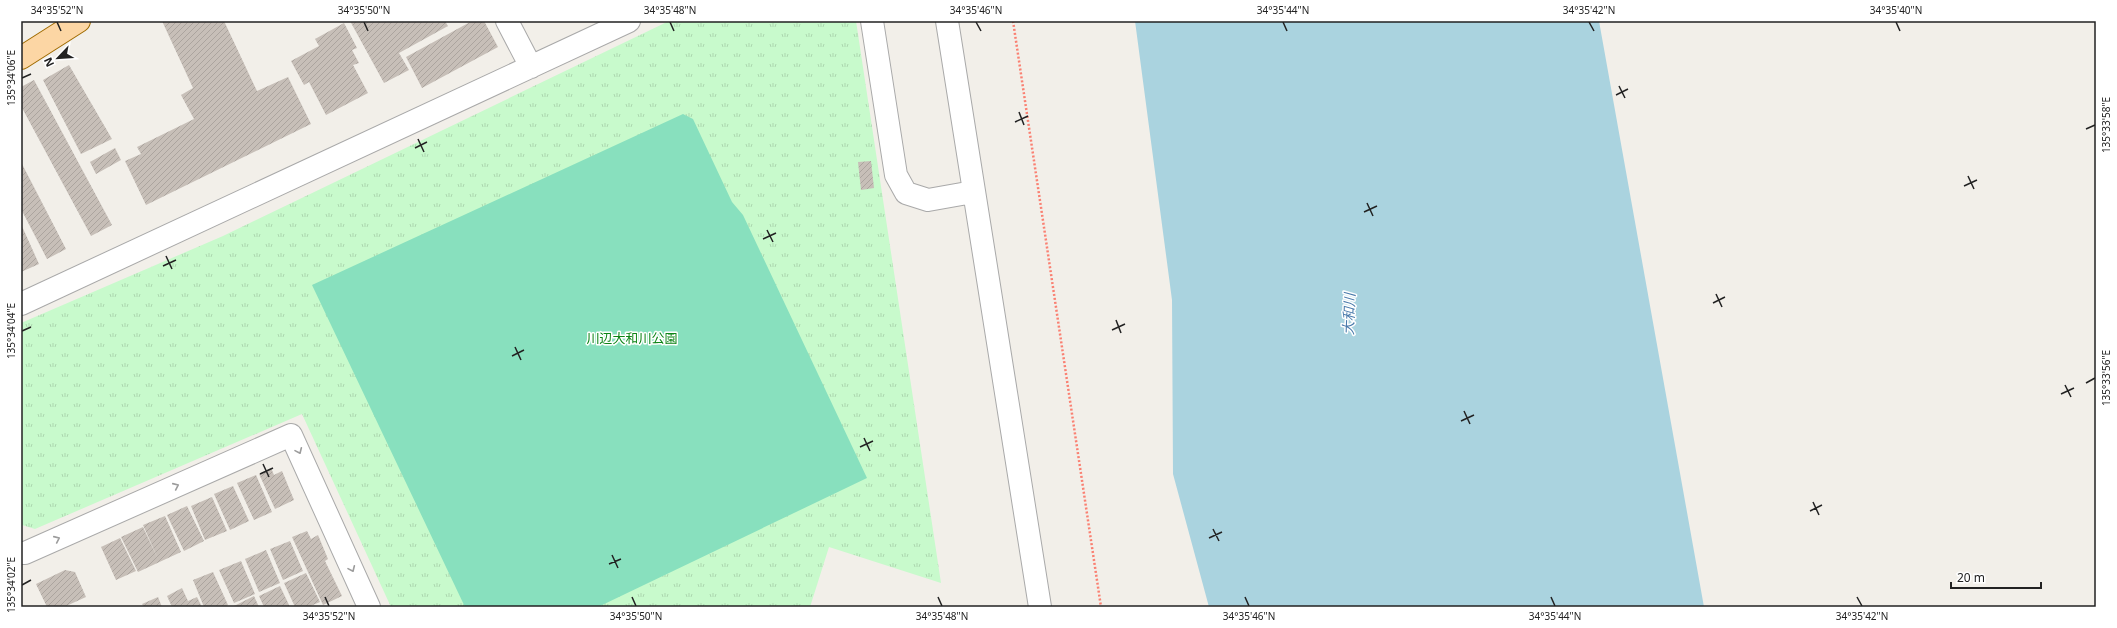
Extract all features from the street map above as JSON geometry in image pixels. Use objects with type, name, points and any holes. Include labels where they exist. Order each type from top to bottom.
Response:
[{"type":"main road","points":[[21,58],[79,21]]},
{"type":"street","points":[[507,21],[531,67]]},
{"type":"street","points":[[21,304],[629,21]]},
{"type":"street","points":[[872,21],[896,175],[906,193],[928,200],[973,192]]},
{"type":"street","points":[[948,21],[973,192],[1006,384],[1040,607]]},
{"type":"street","points":[[21,553],[25,553],[291,435],[369,607]]},
{"type":"path","points":[[1013,21],[1101,607]]},
{"type":"green space","name":"川辺大和川公園","points":[[669,21],[856,21],[941,583],[829,547],[810,607],[391,607],[302,414],[35,529],[22,525],[21,323],[223,236]]},
{"type":"green space","points":[[683,114],[693,119],[732,202],[743,215],[867,478],[598,607],[465,607],[312,285]]},
{"type":"water","name":"大和川","points":[[1135,21],[1599,21],[1704,607],[1209,607],[1173,474],[1172,300]]},
{"type":"building","points":[[162,21],[224,21],[257,91],[288,77],[311,124],[146,205],[125,161],[141,154],[137,147],[194,119],[181,95],[193,88]]},
{"type":"building","points":[[350,21],[445,21],[448,26],[399,53],[409,70],[384,83]]},
{"type":"building","points":[[472,21],[484,21],[498,47],[422,88],[406,57]]},
{"type":"building","points":[[344,23],[357,48],[352,50],[359,63],[353,65],[368,93],[326,115],[309,82],[304,85],[291,61],[319,46],[315,39]]},
{"type":"building","points":[[69,65],[112,139],[81,154],[43,80]]},
{"type":"building","points":[[34,80],[112,225],[91,236],[21,106],[21,87]]},
{"type":"building","points":[[115,148],[121,160],[96,174],[90,162]]},
{"type":"building","points":[[871,161],[874,188],[861,190],[858,162]]},
{"type":"building","points":[[21,162],[66,249],[47,259],[21,209]]},
{"type":"building","points":[[21,224],[39,264],[21,272]]},
{"type":"building","points":[[271,468],[274,475],[282,471],[294,500],[275,509],[259,474]]},
{"type":"building","points":[[256,475],[272,512],[254,520],[237,483]]},
{"type":"building","points":[[233,486],[249,521],[230,530],[214,494]]},
{"type":"building","points":[[212,497],[227,531],[205,540],[191,506]]},
{"type":"building","points":[[187,506],[204,541],[184,551],[167,515]]},
{"type":"building","points":[[165,516],[181,552],[138,572],[121,537],[143,527],[158,559],[143,525]]},
{"type":"building","points":[[307,531],[311,539],[318,535],[328,559],[325,561],[342,596],[323,605],[292,537]]},
{"type":"building","points":[[120,538],[136,571],[116,580],[101,547]]},
{"type":"building","points":[[290,541],[303,571],[283,580],[270,549]]},
{"type":"building","points":[[266,550],[280,583],[259,592],[245,559]]},
{"type":"building","points":[[241,561],[255,594],[234,603],[219,570]]},
{"type":"building","points":[[65,570],[75,572],[86,597],[64,607],[47,607],[36,584]]},
{"type":"building","points":[[213,572],[228,605],[225,607],[204,607],[193,580]]},
{"type":"building","points":[[306,573],[320,602],[308,607],[295,607],[284,583]]},
{"type":"building","points":[[280,586],[290,607],[264,607],[259,596]]},
{"type":"building","points":[[182,588],[188,601],[197,597],[202,607],[172,607],[167,596]]},
{"type":"building","points":[[254,596],[259,607],[234,607],[234,606]]},
{"type":"building","points":[[158,597],[162,607],[144,607],[142,604]]}]
